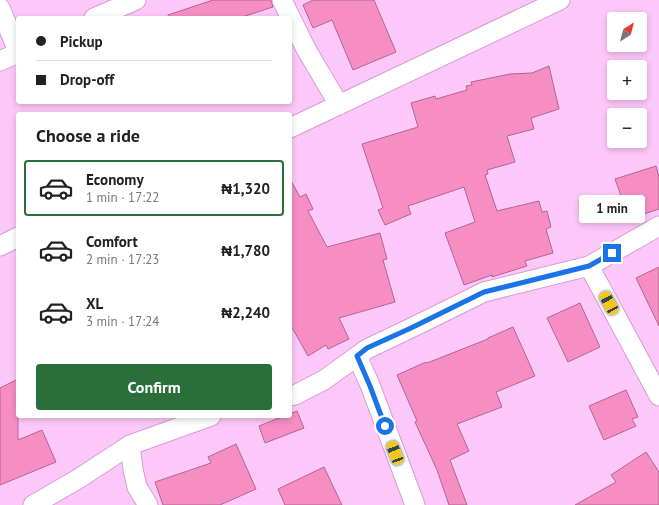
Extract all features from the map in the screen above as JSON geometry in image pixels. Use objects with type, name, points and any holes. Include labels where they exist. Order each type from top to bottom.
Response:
[{"type":"street","points":[[99,16],[136,0]]},
{"type":"street","points":[[282,0],[290,16]]},
{"type":"street","points":[[292,127],[560,0]]},
{"type":"street","points":[[0,8],[16,47]]},
{"type":"street","points":[[292,20],[306,49],[339,105]]},
{"type":"street","points":[[0,61],[16,53]]},
{"type":"street","points":[[292,396],[324,380],[367,348],[484,292],[589,266],[659,226]]},
{"type":"street","points":[[0,246],[16,238]]},
{"type":"street","points":[[589,266],[659,396]]},
{"type":"street","points":[[357,356],[416,505]]},
{"type":"street","points":[[33,505],[78,479],[130,445],[205,418]]},
{"type":"street","points":[[130,445],[137,487],[148,505]]},
{"type":"building","points":[[213,0],[271,0],[273,7],[245,16],[168,15]]},
{"type":"building","points":[[313,0],[374,0],[396,52],[353,70],[332,20],[313,28],[303,5]]},
{"type":"building","points":[[549,66],[559,109],[531,118],[534,129],[507,136],[515,162],[487,170],[488,174],[485,175],[497,211],[539,201],[542,212],[547,211],[551,227],[546,229],[553,253],[525,261],[527,266],[492,277],[492,275],[464,285],[445,233],[475,222],[464,187],[408,206],[411,214],[385,225],[378,210],[383,208],[362,144],[418,127],[411,103],[435,96],[436,99],[467,90],[466,86],[472,85],[471,82],[510,74],[532,73]]},
{"type":"building","points":[[656,166],[659,177],[659,209],[641,215],[639,206],[626,210],[615,179]]},
{"type":"building","points":[[292,183],[300,197],[306,194],[313,209],[308,211],[327,247],[380,233],[387,259],[383,260],[395,302],[339,318],[349,339],[328,349],[326,345],[308,356],[292,328]]},
{"type":"building","points":[[659,267],[659,326],[636,278]]},
{"type":"building","points":[[580,303],[600,347],[568,362],[547,318]]},
{"type":"building","points":[[513,327],[535,376],[496,392],[502,407],[457,424],[469,451],[450,460],[467,505],[449,505],[437,470],[415,422],[417,421],[397,375],[426,362],[427,363],[488,339]]},
{"type":"building","points":[[16,380],[16,418],[18,418],[18,440],[42,430],[56,462],[0,485],[0,388]]},
{"type":"building","points":[[626,390],[638,417],[632,419],[636,426],[604,440],[589,406]]},
{"type":"building","points":[[297,411],[304,428],[265,443],[259,426],[279,418],[292,418],[292,413]]},
{"type":"building","points":[[236,444],[256,489],[220,505],[163,505],[155,482],[211,463],[208,457]]},
{"type":"building","points":[[646,452],[659,472],[659,505],[575,505],[616,482],[611,475]]},
{"type":"building","points":[[324,467],[342,505],[285,505],[278,489]]},
{"type":"route","points":[[385,426],[357,356],[367,348],[484,292],[589,266],[612,253]]}]
